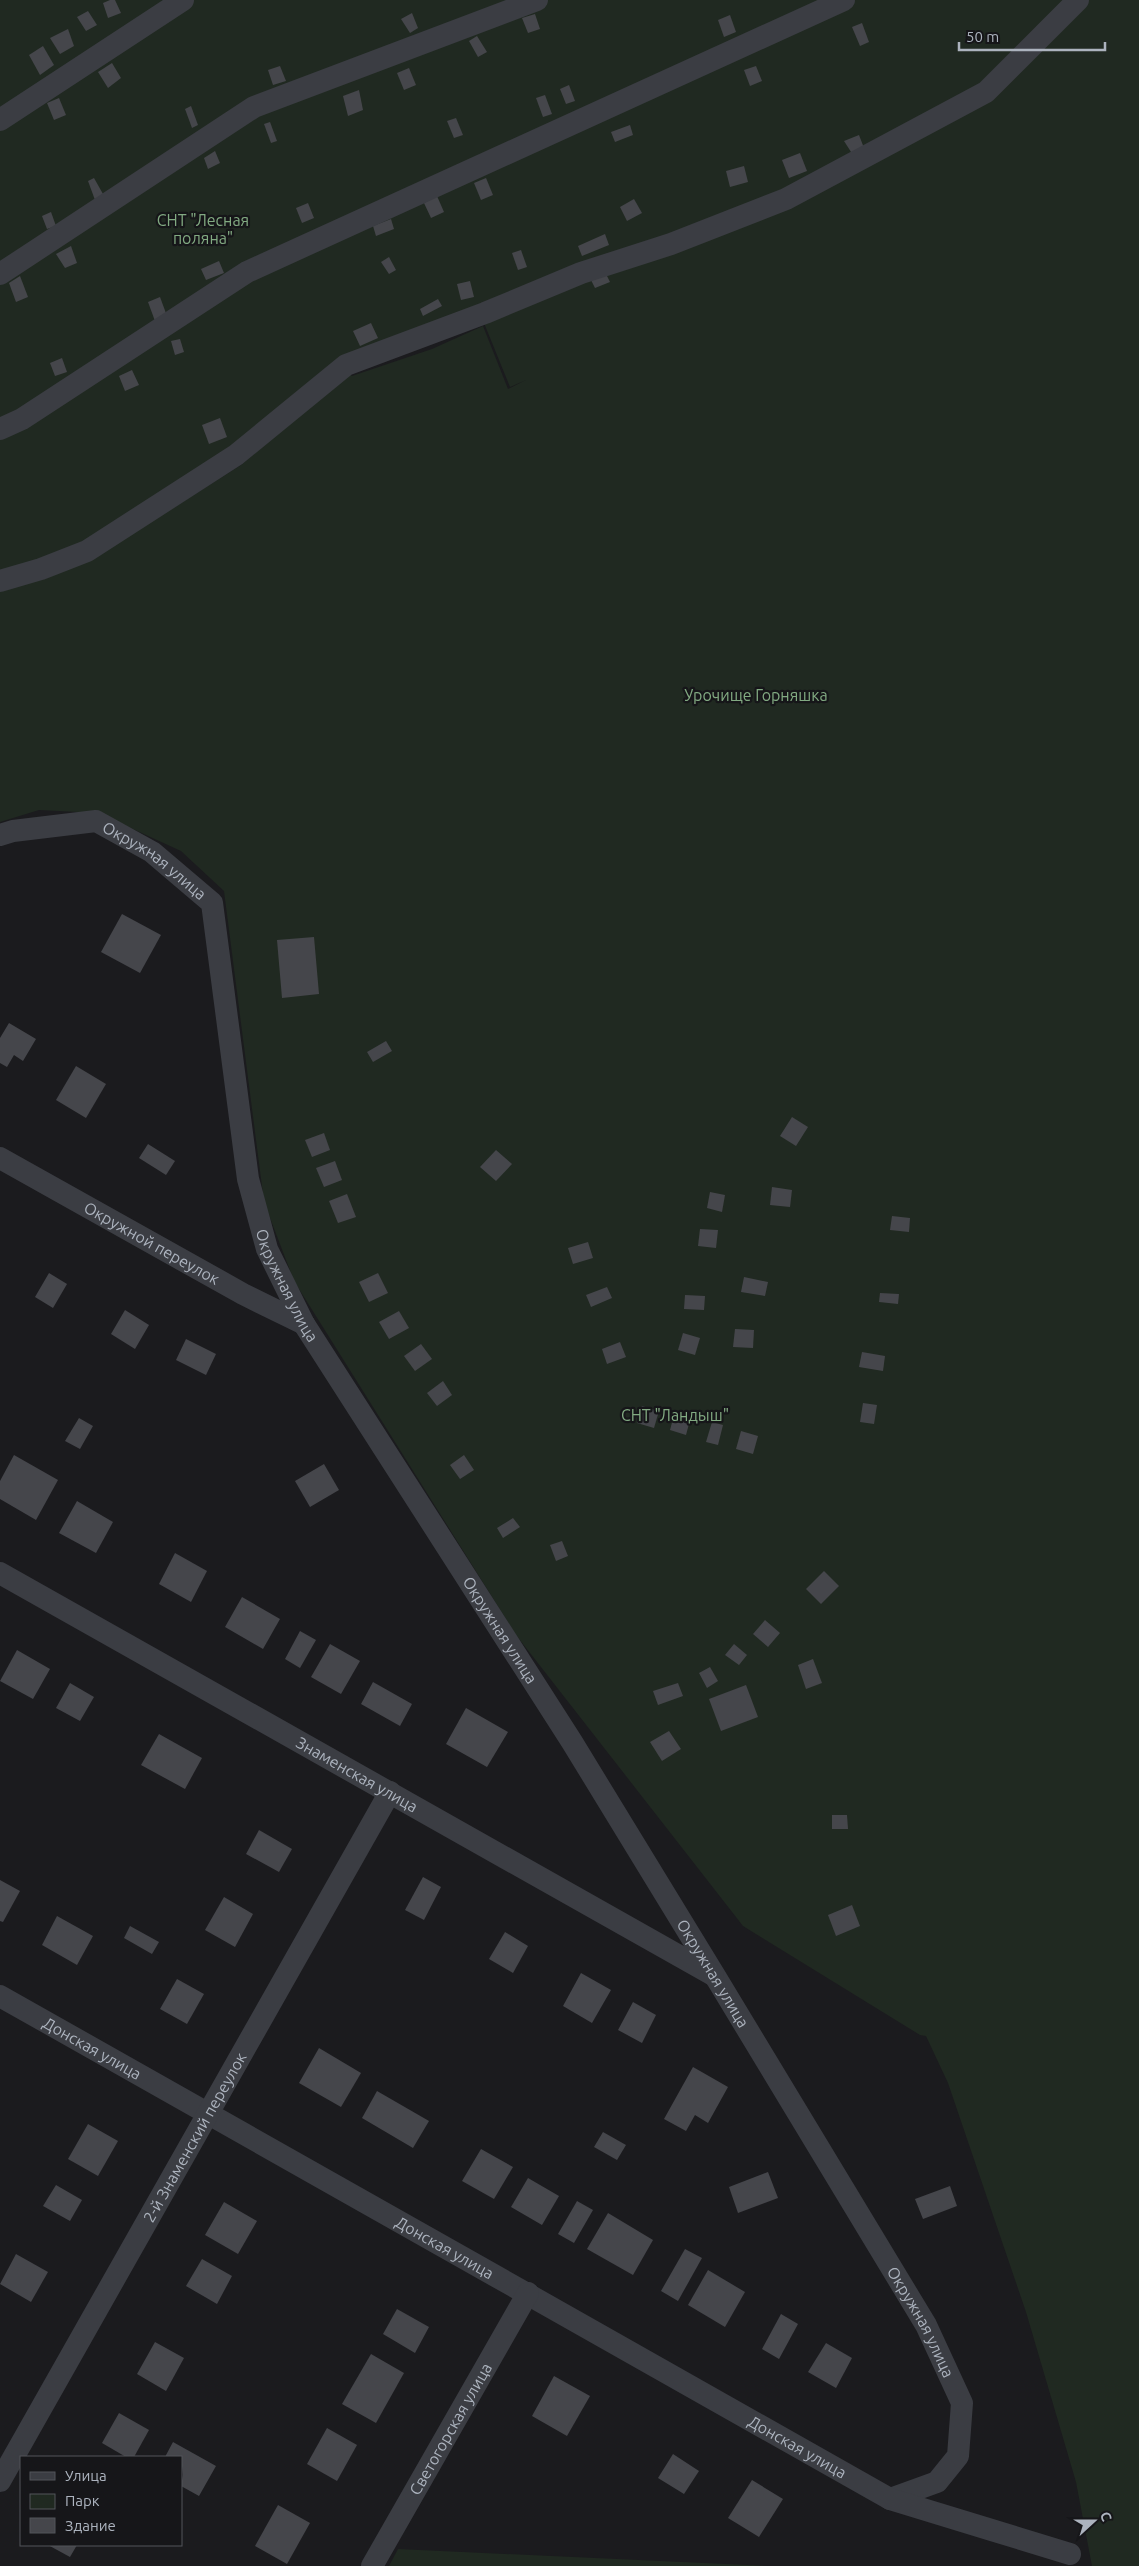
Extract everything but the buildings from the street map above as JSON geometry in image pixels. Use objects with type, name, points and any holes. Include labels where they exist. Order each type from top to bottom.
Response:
[{"type":"street","points":[[0,120],[183,0]]},
{"type":"street","points":[[0,274],[254,106],[537,0]]},
{"type":"street","points":[[0,429],[22,419],[247,272],[844,0]]},
{"type":"street","points":[[0,581],[41,569],[87,551],[236,455],[346,365],[485,313],[581,273],[671,244],[786,199],[986,92],[1078,0]]},
{"type":"street","name":"Окружная улица","points":[[0,835],[13,831],[96,821],[152,852],[212,903],[248,1179],[267,1249],[304,1324],[572,1742],[715,1976],[926,2325],[962,2403],[958,2456],[937,2482],[890,2500]]},
{"type":"street","name":"Окружной переулок","points":[[0,1158],[243,1294],[304,1324]]},
{"type":"street","name":"Знаменская улица","points":[[0,1573],[715,1976]]},
{"type":"street","name":"2-й Знаменский переулок","points":[[0,2481],[390,1792]]},
{"type":"street","name":"Донская улица","points":[[0,1996],[890,2500],[1070,2554]]},
{"type":"street","name":"Светогорская улица","points":[[372,2566],[528,2294]]},
{"type":"green space","points":[[0,0],[1139,0],[1139,2566],[1092,2566],[1076,2482],[1026,2312],[948,2083],[926,2036],[920,2035],[743,1926],[516,1635],[294,1281],[264,1202],[224,891],[181,851],[98,813],[39,810],[0,822],[0,591],[47,578],[92,559],[241,465],[349,373],[352,376],[432,349],[483,326],[508,389],[526,380],[510,387],[484,323],[349,371],[240,463],[91,556],[43,574],[0,586]]},
{"type":"green space","points":[[398,2549],[769,2566],[389,2566]]},
{"type":"park label","name":"СНТ \"Лесная поляна\"","points":[[203,229]]},
{"type":"park label","name":"Урочище Горняшка","points":[[756,695]]},
{"type":"park label","name":"СНТ \"Ландыш\"","points":[[675,1415]]}]
